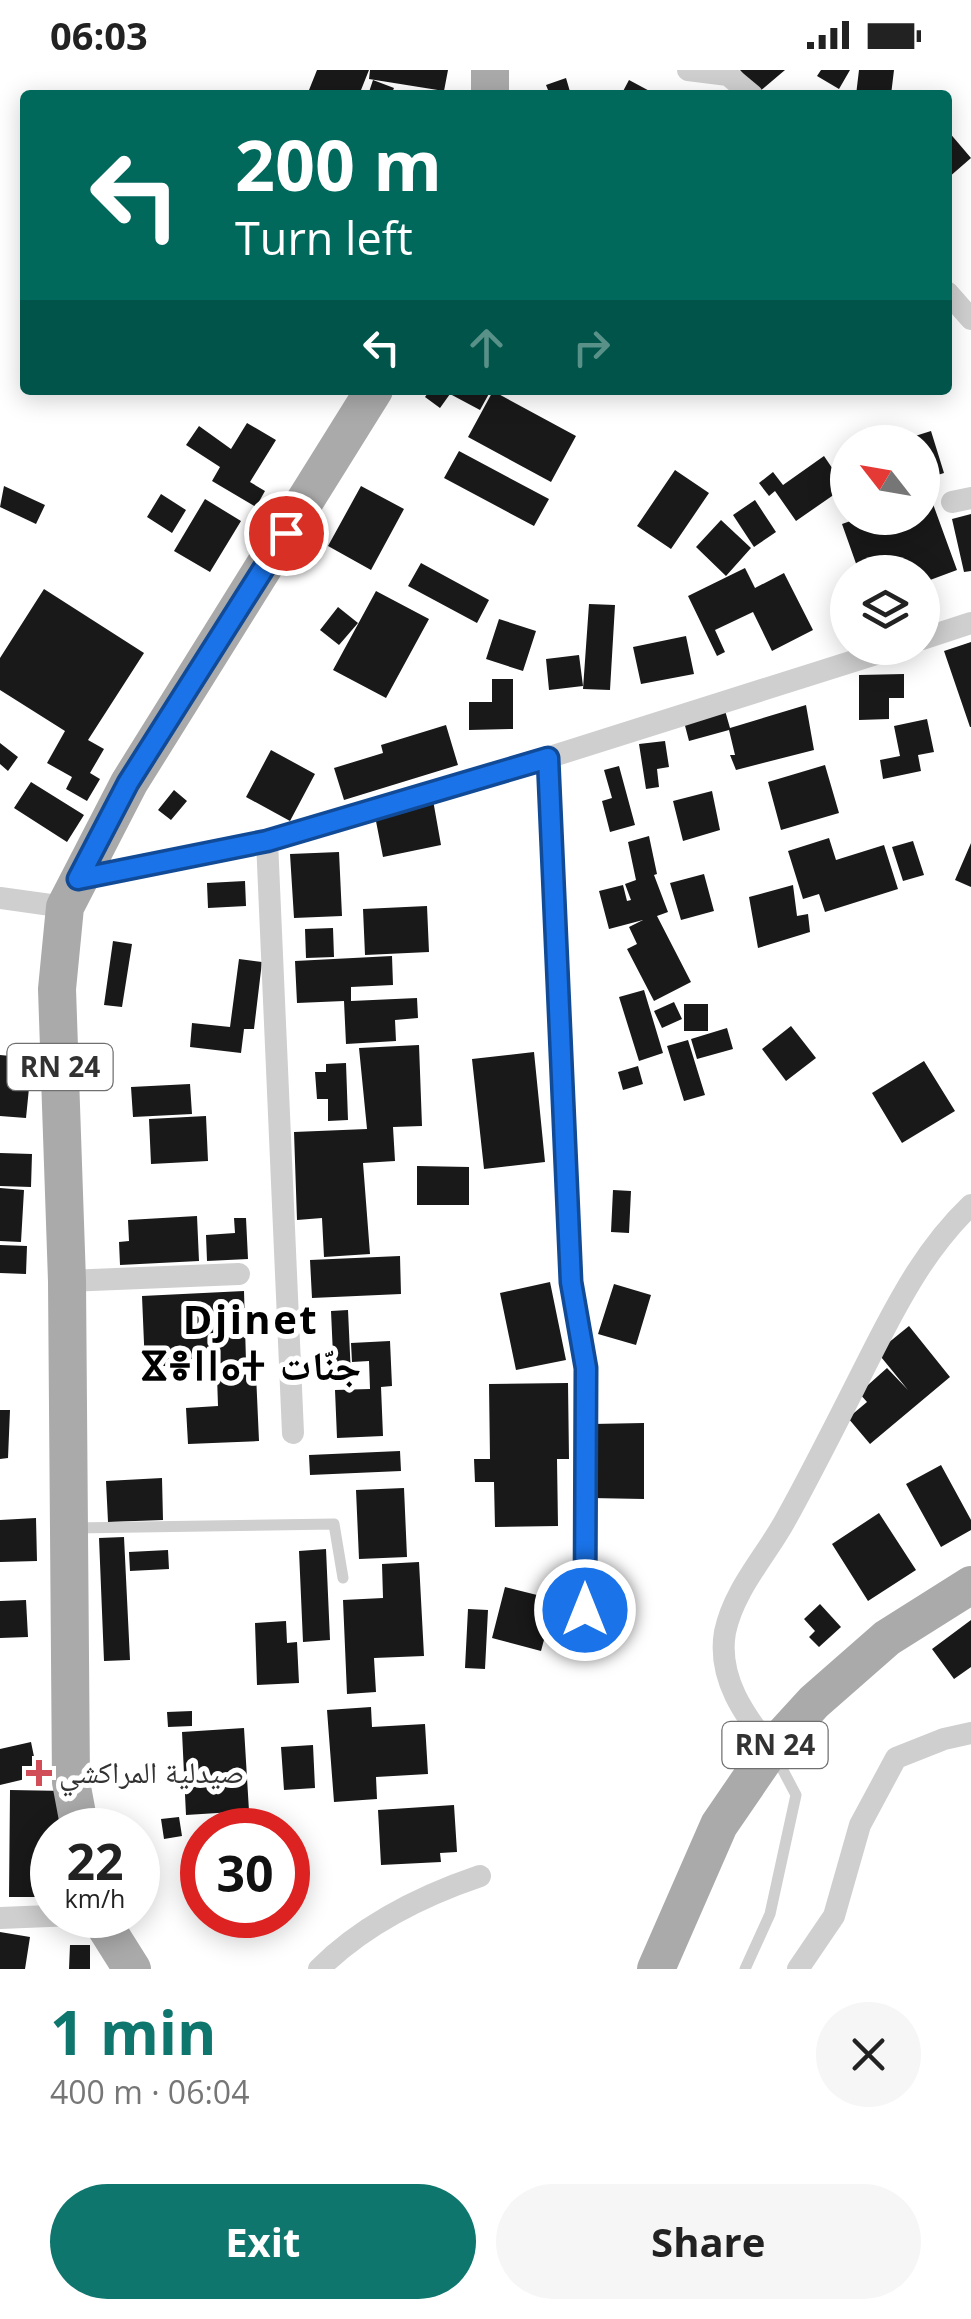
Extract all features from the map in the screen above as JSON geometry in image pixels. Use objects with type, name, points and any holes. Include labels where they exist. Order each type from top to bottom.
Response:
[{"type":"main road","name":"RN 24","points":[[76,1808],[71,1782],[68,1280],[57,989],[72,893],[128,783],[371,395]]},
{"type":"main road","name":"RN 24","points":[[656,1969],[719,1824],[771,1749],[814,1702],[888,1638],[971,1585]]},
{"type":"main road","points":[[112,1938],[132,1969]]},
{"type":"street","points":[[688,70],[728,74],[746,90]]},
{"type":"street","points":[[952,298],[971,319]]},
{"type":"street","points":[[940,633],[971,623]]},
{"type":"street","points":[[0,898],[72,893],[267,841],[842,665]]},
{"type":"street","points":[[548,758],[571,1282],[586,1368],[585,1610]]},
{"type":"street","points":[[267,841],[293,1433]]},
{"type":"street","points":[[771,1749],[740,1709],[724,1659],[726,1631],[752,1569],[784,1522],[898,1304],[942,1232],[971,1204]]},
{"type":"street","points":[[68,1280],[238,1274]]},
{"type":"street","points":[[798,1969],[834,1916],[860,1825],[896,1758],[971,1733]]},
{"type":"street","points":[[319,1969],[345,1944],[436,1891],[480,1876]]},
{"type":"street","points":[[0,1918],[30,1917]]},
{"type":"lane","points":[[70,1528],[334,1524],[342,1578]]},
{"type":"lane","points":[[745,1969],[770,1914],[796,1795],[771,1749]]},
{"type":"building","points":[[317,70],[369,70],[361,90],[309,90]]},
{"type":"building","points":[[370,70],[448,70],[444,90],[369,79]]},
{"type":"building","points":[[740,70],[785,70],[761,90]]},
{"type":"building","points":[[821,70],[850,70],[839,89],[817,76]]},
{"type":"building","points":[[859,70],[894,70],[892,90],[857,90]]},
{"type":"building","points":[[566,78],[570,90],[548,90],[546,85]]},
{"type":"building","points":[[373,80],[394,88],[393,90],[370,90]]},
{"type":"building","points":[[629,80],[648,90],[624,90]]},
{"type":"building","points":[[952,136],[971,158],[952,175]]},
{"type":"building","points":[[426,395],[449,395],[440,408]]},
{"type":"building","points":[[452,395],[488,395],[480,410]]},
{"type":"building","points":[[491,395],[500,395],[576,436],[551,482],[468,437]]},
{"type":"building","points":[[247,423],[276,440],[250,482],[265,491],[256,507],[212,481],[220,467],[186,445],[199,426],[231,449]]},
{"type":"building","points":[[459,451],[549,499],[534,526],[444,478]]},
{"type":"building","points":[[824,456],[830,465],[830,497],[796,521],[775,491],[769,496],[759,483],[773,472],[783,485]]},
{"type":"building","points":[[675,470],[709,493],[671,549],[637,526]]},
{"type":"building","points":[[4,486],[45,505],[36,524],[0,507]]},
{"type":"building","points":[[361,486],[404,509],[371,570],[328,546]]},
{"type":"building","points":[[161,494],[186,510],[172,533],[147,517]]},
{"type":"building","points":[[205,499],[241,521],[210,572],[174,551]]},
{"type":"building","points":[[755,500],[776,532],[754,547],[733,515]]},
{"type":"building","points":[[971,514],[971,571],[964,572],[952,519]]},
{"type":"building","points":[[721,520],[751,548],[726,576],[696,547]]},
{"type":"building","points":[[940,523],[957,570],[940,576],[940,555],[853,555],[846,535],[940,535]]},
{"type":"building","points":[[421,563],[489,600],[477,623],[408,586]]},
{"type":"building","points":[[745,568],[755,588],[784,573],[813,630],[772,651],[753,612],[715,630],[725,652],[717,656],[688,596]]},
{"type":"building","points":[[44,589],[144,653],[88,740],[104,749],[90,773],[100,779],[87,801],[66,789],[72,777],[47,763],[65,731],[0,690],[0,658]]},
{"type":"building","points":[[376,591],[429,619],[386,698],[333,670]]},
{"type":"building","points":[[589,604],[615,605],[610,690],[583,689]]},
{"type":"building","points":[[338,607],[358,623],[339,645],[320,630]]},
{"type":"building","points":[[499,619],[536,631],[523,671],[486,659]]},
{"type":"building","points":[[686,636],[694,674],[641,684],[633,647]]},
{"type":"building","points":[[971,642],[971,727],[970,727],[944,651]]},
{"type":"building","points":[[579,655],[583,686],[549,690],[546,659]]},
{"type":"building","points":[[904,674],[904,698],[889,698],[889,719],[859,720],[859,675]]},
{"type":"building","points":[[492,679],[513,679],[513,729],[469,730],[469,702],[492,702]]},
{"type":"building","points":[[806,705],[814,750],[736,770],[730,755],[735,755],[729,730],[689,741],[683,718],[724,707],[730,728]]},
{"type":"building","points":[[927,719],[934,752],[918,755],[921,771],[883,779],[880,760],[900,756],[894,726]]},
{"type":"building","points":[[446,725],[458,765],[344,800],[334,768],[383,753],[381,745]]},
{"type":"building","points":[[665,741],[669,767],[657,769],[659,787],[646,789],[639,744]]},
{"type":"building","points":[[0,743],[18,757],[8,771],[0,764]]},
{"type":"building","points":[[271,750],[315,774],[290,821],[246,797]]},
{"type":"building","points":[[825,765],[839,813],[781,830],[768,782]]},
{"type":"building","points":[[619,766],[635,825],[610,832],[602,801],[612,798],[604,770]]},
{"type":"building","points":[[31,782],[84,815],[67,842],[14,808]]},
{"type":"building","points":[[174,790],[187,801],[171,820],[158,810]]},
{"type":"building","points":[[712,791],[720,830],[683,841],[673,801]]},
{"type":"building","points":[[433,800],[441,845],[383,857],[374,811]]},
{"type":"building","points":[[649,836],[657,874],[654,875],[668,912],[657,916],[691,982],[654,1001],[627,949],[637,944],[629,927],[643,920],[609,929],[599,891],[623,885],[627,901],[631,900],[625,884],[636,880],[628,842]]},
{"type":"building","points":[[829,838],[836,860],[884,845],[898,889],[825,912],[819,894],[803,899],[788,851]]},
{"type":"building","points":[[913,841],[924,875],[903,881],[892,847]]},
{"type":"building","points":[[971,843],[971,887],[955,880]]},
{"type":"building","points":[[339,852],[342,916],[294,918],[290,854]]},
{"type":"building","points":[[704,874],[714,911],[681,920],[670,883]]},
{"type":"building","points":[[245,881],[246,906],[208,908],[207,883]]},
{"type":"building","points":[[793,885],[797,916],[808,914],[810,932],[758,948],[749,897]]},
{"type":"building","points":[[427,906],[429,952],[365,955],[363,909]]},
{"type":"building","points":[[333,928],[334,957],[306,958],[305,929]]},
{"type":"building","points":[[113,941],[132,944],[122,1007],[104,1005]]},
{"type":"building","points":[[392,956],[393,985],[351,987],[351,1001],[417,998],[418,1018],[395,1020],[396,1041],[346,1044],[344,1001],[297,1003],[295,961]]},
{"type":"building","points":[[239,959],[262,962],[254,1029],[244,1029],[241,1053],[190,1047],[192,1023],[230,1027]]},
{"type":"building","points":[[644,990],[663,1053],[639,1061],[619,997]]},
{"type":"building","points":[[674,1002],[682,1019],[662,1028],[654,1011]]},
{"type":"building","points":[[684,1004],[708,1004],[708,1031],[684,1031]]},
{"type":"building","points":[[791,1026],[816,1058],[786,1081],[762,1049]]},
{"type":"building","points":[[727,1028],[733,1049],[697,1059],[691,1039]]},
{"type":"building","points":[[688,1040],[705,1095],[684,1101],[667,1046]]},
{"type":"building","points":[[419,1045],[422,1126],[393,1127],[395,1161],[363,1163],[370,1254],[324,1257],[322,1218],[297,1220],[294,1132],[367,1129],[359,1048]]},
{"type":"building","points":[[534,1052],[545,1162],[484,1169],[472,1059]]},
{"type":"building","points":[[0,1055],[32,1058],[26,1118],[0,1116]]},
{"type":"building","points":[[924,1061],[955,1111],[902,1143],[872,1093]]},
{"type":"building","points":[[346,1063],[348,1120],[328,1121],[328,1099],[317,1099],[315,1072],[326,1072],[326,1064]]},
{"type":"building","points":[[638,1066],[643,1084],[623,1090],[618,1072]]},
{"type":"building","points":[[190,1084],[192,1114],[133,1117],[131,1087]]},
{"type":"building","points":[[206,1116],[208,1161],[151,1164],[149,1119]]},
{"type":"building","points":[[0,1153],[32,1154],[31,1187],[0,1186]]},
{"type":"building","points":[[417,1166],[469,1167],[469,1205],[417,1205]]},
{"type":"building","points":[[0,1188],[24,1190],[21,1242],[0,1241]]},
{"type":"building","points":[[613,1190],[631,1191],[629,1233],[611,1232]]},
{"type":"building","points":[[197,1216],[199,1261],[120,1265],[119,1242],[129,1241],[128,1220]]},
{"type":"building","points":[[234,1218],[246,1218],[248,1259],[207,1261],[206,1235],[235,1233]]},
{"type":"building","points":[[0,1245],[27,1246],[26,1274],[0,1273]]},
{"type":"building","points":[[400,1256],[401,1294],[312,1298],[310,1260]]},
{"type":"building","points":[[550,1282],[566,1360],[516,1370],[500,1293]]},
{"type":"building","points":[[614,1284],[651,1295],[636,1345],[598,1334]]},
{"type":"building","points":[[244,1291],[246,1362],[145,1367],[142,1296]]},
{"type":"building","points":[[348,1310],[351,1376],[334,1377],[331,1311]]},
{"type":"building","points":[[909,1326],[950,1377],[870,1444],[848,1418],[867,1402],[859,1393],[887,1368],[908,1390],[877,1352]]},
{"type":"building","points":[[390,1341],[392,1386],[381,1387],[383,1436],[337,1438],[335,1390],[370,1389],[369,1361],[352,1362],[351,1343]]},
{"type":"building","points":[[256,1374],[259,1441],[188,1444],[186,1408],[218,1406],[217,1376]]},
{"type":"building","points":[[568,1383],[569,1459],[557,1459],[558,1526],[495,1527],[494,1482],[475,1482],[474,1459],[490,1459],[489,1384]]},
{"type":"building","points":[[0,1410],[10,1410],[8,1458],[0,1459]]},
{"type":"building","points":[[644,1423],[644,1499],[591,1498],[592,1424]]},
{"type":"building","points":[[400,1451],[401,1471],[310,1475],[309,1455]]},
{"type":"building","points":[[941,1465],[971,1520],[971,1530],[941,1547],[906,1484]]},
{"type":"building","points":[[162,1478],[163,1520],[108,1522],[106,1481]]},
{"type":"building","points":[[404,1488],[407,1557],[359,1559],[356,1490]]},
{"type":"building","points":[[879,1513],[916,1570],[868,1601],[832,1544]]},
{"type":"building","points":[[36,1518],[37,1561],[0,1562],[0,1520]]},
{"type":"building","points":[[124,1537],[130,1660],[104,1661],[99,1538]]},
{"type":"building","points":[[326,1549],[330,1640],[303,1642],[299,1551]]},
{"type":"building","points":[[168,1550],[169,1569],[130,1571],[129,1552]]},
{"type":"building","points":[[419,1562],[424,1656],[374,1658],[376,1692],[347,1694],[343,1600],[383,1598],[382,1564]]},
{"type":"building","points":[[505,1587],[561,1601],[554,1627],[548,1625],[541,1651],[492,1638]]},
{"type":"building","points":[[26,1600],[28,1637],[0,1638],[0,1601]]},
{"type":"building","points":[[820,1604],[841,1627],[819,1647],[809,1637],[815,1631],[804,1619]]},
{"type":"building","points":[[468,1609],[488,1610],[485,1669],[465,1668]]},
{"type":"building","points":[[971,1620],[971,1667],[954,1679],[932,1649]]},
{"type":"building","points":[[286,1621],[287,1643],[297,1642],[299,1683],[257,1685],[255,1623]]},
{"type":"building","points":[[371,1707],[372,1727],[425,1724],[428,1774],[376,1777],[377,1799],[334,1802],[327,1710]]},
{"type":"building","points":[[192,1711],[192,1726],[168,1727],[167,1712]]},
{"type":"building","points":[[244,1728],[249,1808],[186,1808],[182,1732]]},
{"type":"building","points":[[31,1742],[38,1776],[0,1785],[0,1749]]},
{"type":"building","points":[[313,1745],[315,1788],[284,1790],[281,1747]]},
{"type":"building","points":[[10,1790],[66,1791],[66,1808],[30,1808],[30,1897],[9,1897]]},
{"type":"building","points":[[454,1805],[457,1852],[440,1853],[441,1862],[381,1865],[378,1810]]},
{"type":"building","points":[[179,1817],[180,1836],[164,1839],[161,1819]]},
{"type":"building","points":[[0,1932],[30,1937],[25,1969],[0,1969]]},
{"type":"building","points":[[70,1945],[90,1945],[90,1969],[69,1969]]},
{"type":"place","name":"صيدلية المراكشي","points":[[39,1773]]},
{"type":"district","name":"Djinet ⴵⴻⵏⵏⴰⵜ جنّات","points":[[251,1343]]},
{"type":"route","points":[[286,533],[128,783],[78,879],[267,841],[548,758],[571,1282],[586,1368],[585,1610]]}]
